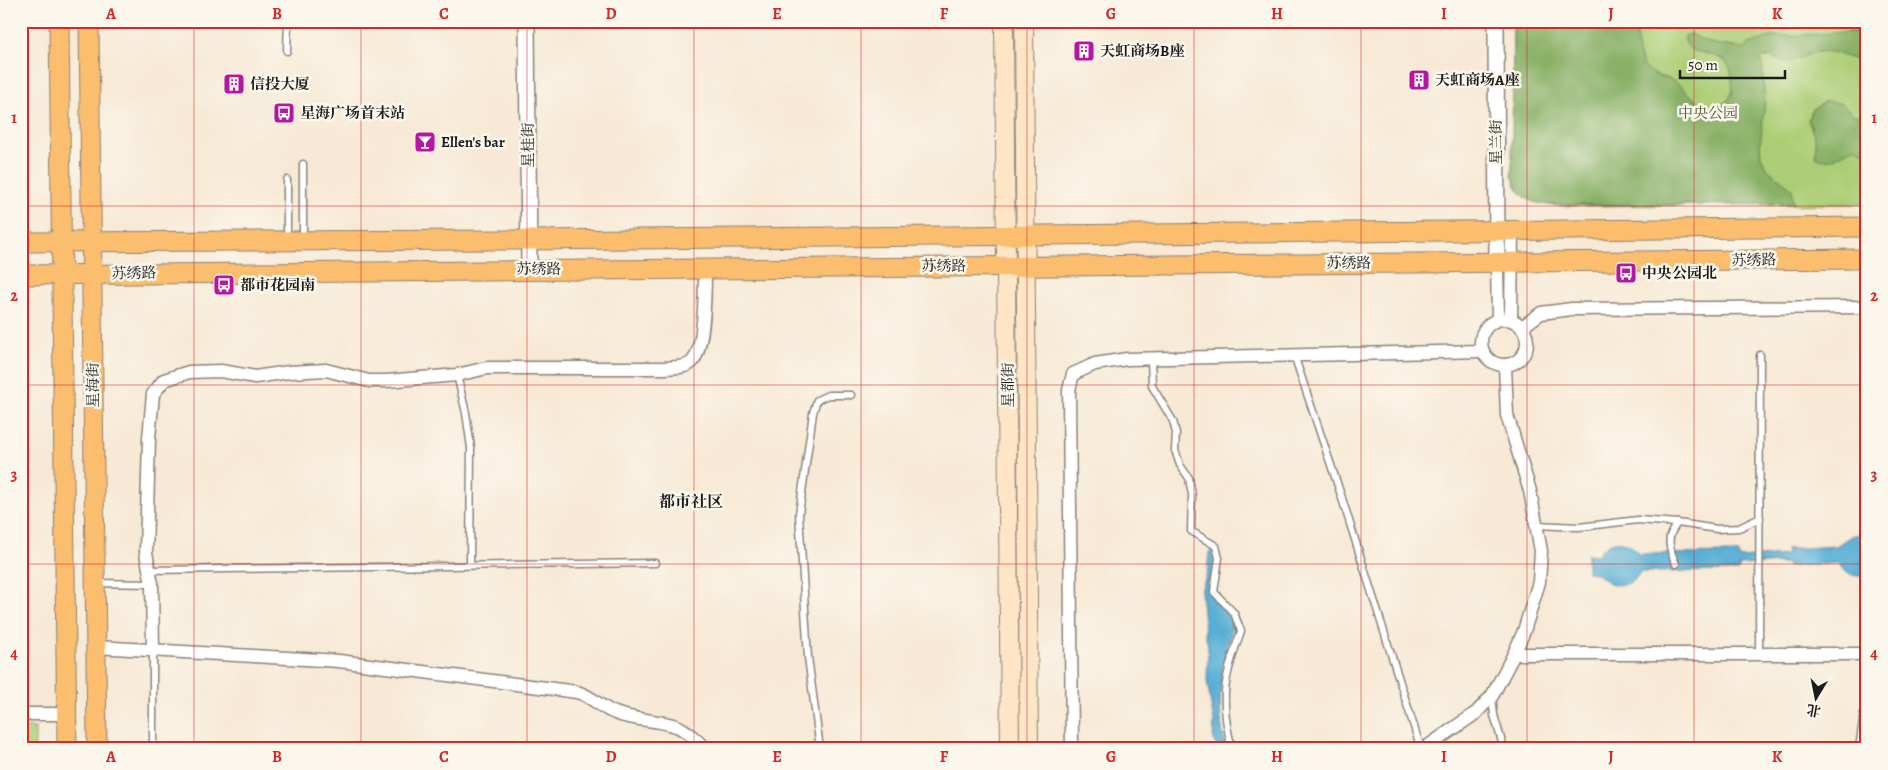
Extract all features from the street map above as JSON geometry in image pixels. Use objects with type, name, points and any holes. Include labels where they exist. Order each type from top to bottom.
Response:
[{"type":"main road","name":"星海街","points":[[58,21],[67,749]]},
{"type":"main road","name":"星海街","points":[[89,21],[97,749]]},
{"type":"main road","name":"星都街","points":[[1004,21],[1010,749]]},
{"type":"main road","name":"星都街","points":[[1024,21],[1029,749]]},
{"type":"main road","name":"苏绣路","points":[[21,242],[529,240],[1867,227]]},
{"type":"main road","name":"苏绣路","points":[[21,275],[529,269],[1867,259]]},
{"type":"street","name":"星桂街","points":[[527,21],[529,269]]},
{"type":"street","name":"星兰街","points":[[1496,21],[1505,231],[1504,262]]},
{"type":"street","points":[[1498,319],[1504,262]]},
{"type":"street","points":[[1504,262],[1511,319]]},
{"type":"street","points":[[153,650],[152,584],[146,553],[149,438],[153,394],[164,380],[189,372],[220,371],[256,377],[288,372],[326,370],[369,381],[457,375],[487,368],[666,368],[689,364],[696,356],[701,336],[706,268]]},
{"type":"street","points":[[1522,327],[1535,316],[1554,310],[1867,307]]},
{"type":"street","points":[[1498,319],[1511,319],[1522,327],[1528,338],[1526,351],[1518,361],[1506,365],[1494,363],[1483,352],[1480,342],[1483,332],[1489,324],[1498,319]]},
{"type":"street","points":[[1072,749],[1070,382],[1076,371],[1095,364],[1118,360],[1151,358],[1483,352]]},
{"type":"street","points":[[1422,749],[1476,714],[1492,696],[1524,631],[1539,582],[1541,551],[1530,491],[1507,415],[1505,400],[1506,365]]},
{"type":"street","points":[[96,646],[339,662],[577,692],[590,696],[615,713],[682,728],[698,743],[708,749]]},
{"type":"street","points":[[1514,654],[1867,654]]},
{"type":"street","points":[[1862,749],[1867,713]]},
{"type":"street","points":[[21,714],[66,714]]},
{"type":"lane","points":[[287,52],[288,21]]},
{"type":"lane","points":[[295,240],[303,164]]},
{"type":"lane","points":[[287,180],[295,240]]},
{"type":"lane","points":[[1759,655],[1760,355]]},
{"type":"lane","points":[[1294,356],[1340,492],[1422,749]]},
{"type":"lane","points":[[1151,358],[1152,386],[1173,421],[1176,433],[1175,450],[1180,465],[1189,478],[1192,495],[1190,531],[1216,546],[1219,558],[1214,592],[1234,613],[1241,631],[1232,654],[1225,688],[1225,718],[1231,745],[1227,749]]},
{"type":"lane","points":[[457,375],[466,413],[471,448],[470,565]]},
{"type":"lane","points":[[820,749],[808,657],[799,514],[813,413],[817,400],[828,395],[850,395]]},
{"type":"lane","points":[[1536,526],[1579,527],[1638,520],[1678,523],[1717,529],[1739,528],[1760,518]]},
{"type":"lane","points":[[1676,564],[1669,542],[1671,530],[1678,523]]},
{"type":"lane","points":[[149,570],[655,563]]},
{"type":"lane","points":[[95,583],[152,584]]},
{"type":"lane","points":[[153,650],[153,749]]},
{"type":"lane","points":[[1492,696],[1494,715],[1504,749]]},
{"type":"green space","name":"中央公园","points":[[1513,21],[1867,21],[1867,204],[1564,206],[1546,205],[1531,201],[1520,192],[1512,175]]},
{"type":"green space","name":"中央公园","points":[[1513,21],[1639,21],[1637,44],[1644,66],[1654,74],[1673,81],[1696,100],[1708,106],[1722,104],[1730,97],[1732,93],[1732,78],[1730,67],[1724,60],[1716,56],[1691,49],[1686,44],[1685,36],[1690,34],[1710,43],[1746,49],[1749,44],[1770,37],[1867,31],[1867,63],[1825,51],[1789,62],[1778,60],[1771,56],[1761,59],[1763,64],[1765,101],[1760,145],[1761,156],[1768,170],[1792,190],[1793,204],[1549,205],[1529,200],[1525,197],[1512,175]]},
{"type":"green space","points":[[1825,101],[1841,103],[1854,115],[1859,115],[1867,110],[1867,159],[1862,151],[1856,148],[1825,160],[1819,159],[1816,155],[1815,138],[1808,120],[1812,110]]},
{"type":"green space","points":[[21,728],[35,728],[35,749],[21,749]]},
{"type":"water","points":[[1860,534],[1867,536],[1867,575],[1862,576],[1850,574],[1838,563],[1788,567],[1787,563],[1740,565],[1739,571],[1640,572],[1631,582],[1620,585],[1608,582],[1597,573],[1587,572],[1587,554],[1598,555],[1607,545],[1618,542],[1629,545],[1639,554],[1738,553],[1739,558],[1787,555],[1786,549],[1836,546],[1851,536]]},
{"type":"water","points":[[1212,551],[1215,559],[1209,584],[1210,593],[1228,612],[1232,622],[1232,631],[1223,667],[1221,689],[1220,711],[1225,744],[1222,746],[1216,745],[1213,740],[1214,722],[1207,681],[1208,645],[1205,634],[1201,591],[1207,573],[1209,552]]},
{"type":"place","name":"天虹商场B座","points":[[1084,51]]},
{"type":"place","name":"天虹商场A座","points":[[1419,80]]},
{"type":"place","name":"信投大厦","points":[[234,84]]},
{"type":"place","name":"星海广场首末站","points":[[284,113]]},
{"type":"place","name":"Ellen's bar","points":[[425,142]]},
{"type":"place","name":"中央公园北","points":[[1626,273]]},
{"type":"place","name":"都市花园南","points":[[224,285]]},
{"type":"district","name":"都市社区","points":[[691,502]]}]
